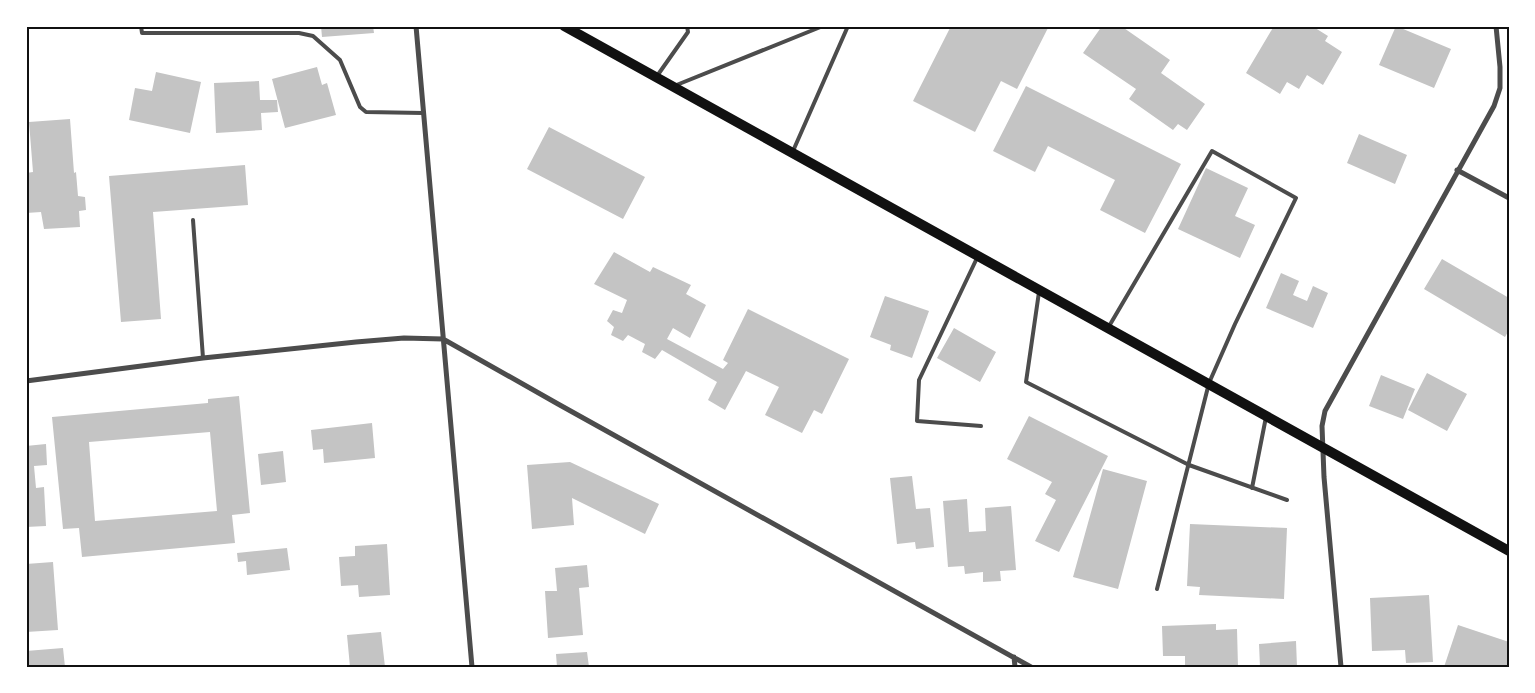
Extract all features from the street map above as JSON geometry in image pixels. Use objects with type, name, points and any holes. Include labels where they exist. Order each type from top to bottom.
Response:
[{"type":"main road","points":[[564,26],[1509,551]]},
{"type":"street","points":[[416,26],[472,667]]},
{"type":"street","points":[[1341,667],[1324,477],[1322,426],[1325,411],[1494,106],[1500,88],[1496,26]]},
{"type":"street","points":[[1458,170],[1509,198]]},
{"type":"street","points":[[26,381],[203,358],[356,342],[404,338],[443,339],[1031,667]]},
{"type":"street","points":[[1014,657],[1014,667]]},
{"type":"lane","points":[[141,26],[142,32],[299,33],[313,36],[340,60],[360,107],[366,112],[424,113]]},
{"type":"lane","points":[[656,78],[688,32],[687,26]]},
{"type":"lane","points":[[672,86],[823,26]]},
{"type":"lane","points":[[792,153],[848,26]]},
{"type":"lane","points":[[1108,328],[1212,150],[1296,198],[1235,324],[1209,384],[1157,590]]},
{"type":"lane","points":[[193,220],[203,358]]},
{"type":"lane","points":[[978,256],[920,380],[917,421],[981,426]]},
{"type":"lane","points":[[1040,290],[1026,382],[1188,465],[1287,500]]},
{"type":"lane","points":[[1252,488],[1266,416]]},
{"type":"building","points":[[321,26],[373,26],[374,33],[322,37]]},
{"type":"building","points":[[951,26],[1049,26],[1017,89],[1001,81],[975,132],[913,101]]},
{"type":"building","points":[[1102,26],[1121,26],[1170,60],[1161,73],[1205,104],[1187,130],[1178,124],[1173,130],[1129,99],[1136,89],[1083,53]]},
{"type":"building","points":[[1274,26],[1312,26],[1328,36],[1325,41],[1342,52],[1323,85],[1307,75],[1299,89],[1287,82],[1280,94],[1246,73]]},
{"type":"building","points":[[1396,26],[1451,49],[1434,88],[1379,65]]},
{"type":"building","points":[[317,67],[322,85],[327,83],[336,115],[285,128],[272,79]]},
{"type":"building","points":[[156,72],[201,82],[190,133],[129,120],[135,88],[152,91]]},
{"type":"building","points":[[259,81],[260,100],[277,100],[278,112],[261,113],[262,130],[216,133],[214,83]]},
{"type":"building","points":[[1026,86],[1181,164],[1145,233],[1100,210],[1115,180],[1048,146],[1035,172],[993,151]]},
{"type":"building","points":[[70,119],[74,173],[76,172],[78,196],[85,197],[86,210],[79,211],[80,227],[44,229],[41,212],[26,213],[26,173],[33,172],[29,122]]},
{"type":"building","points":[[549,127],[645,177],[623,219],[527,169]]},
{"type":"building","points":[[1359,134],[1407,155],[1395,184],[1347,163]]},
{"type":"building","points":[[245,165],[248,205],[153,212],[161,319],[121,322],[109,176]]},
{"type":"building","points":[[1206,168],[1248,188],[1235,216],[1255,225],[1240,258],[1178,229]]},
{"type":"building","points":[[614,252],[650,272],[653,267],[691,285],[686,294],[706,305],[690,338],[673,328],[667,339],[723,369],[728,363],[723,360],[748,309],[849,359],[822,414],[814,410],[802,433],[765,415],[779,387],[746,371],[725,410],[708,400],[717,382],[662,350],[655,359],[642,352],[645,344],[628,335],[623,341],[611,335],[614,327],[607,321],[613,310],[622,313],[627,300],[594,284]]},
{"type":"building","points":[[1442,259],[1509,298],[1509,330],[1505,337],[1424,289]]},
{"type":"building","points":[[1281,273],[1299,281],[1293,295],[1307,301],[1313,286],[1328,293],[1313,328],[1266,308]]},
{"type":"building","points":[[885,296],[929,311],[912,358],[890,350],[891,345],[870,337]]},
{"type":"building","points":[[954,328],[996,352],[980,382],[937,358]]},
{"type":"building","points":[[1427,373],[1467,394],[1447,431],[1408,410]]},
{"type":"building","points":[[1381,375],[1415,389],[1403,419],[1369,406]]},
{"type":"building","points":[[239,396],[250,513],[232,515],[235,543],[82,557],[79,528],[63,529],[52,417],[208,403],[208,399]],"holes":[[[210,432],[217,511],[95,521],[89,442]]]},
{"type":"building","points":[[1029,416],[1108,456],[1059,552],[1035,541],[1056,500],[1045,494],[1052,482],[1007,459]]},
{"type":"building","points":[[372,423],[375,458],[324,463],[323,449],[313,450],[311,430]]},
{"type":"building","points":[[46,444],[47,465],[34,466],[36,488],[44,487],[46,526],[26,527],[26,446]]},
{"type":"building","points":[[283,451],[286,482],[261,485],[258,454]]},
{"type":"building","points":[[570,462],[659,504],[645,534],[572,498],[574,525],[532,529],[527,465]]},
{"type":"building","points":[[1103,469],[1147,481],[1118,589],[1073,577]]},
{"type":"building","points":[[912,476],[916,509],[930,508],[934,547],[916,549],[915,542],[897,544],[890,478]]},
{"type":"building","points":[[967,499],[969,532],[986,531],[985,508],[1011,506],[1016,570],[1000,571],[1001,581],[983,582],[983,572],[965,574],[964,566],[948,567],[943,501]]},
{"type":"building","points":[[1190,524],[1287,528],[1284,599],[1199,595],[1200,587],[1187,586]]},
{"type":"building","points":[[387,544],[390,595],[359,597],[358,585],[341,586],[339,557],[355,556],[355,546]]},
{"type":"building","points":[[287,548],[290,570],[247,575],[246,561],[238,562],[237,553]]},
{"type":"building","points":[[53,562],[58,630],[26,632],[26,564]]},
{"type":"building","points":[[587,565],[589,587],[579,588],[583,635],[548,638],[545,591],[557,591],[555,568]]},
{"type":"building","points":[[1429,595],[1433,662],[1406,663],[1405,650],[1372,651],[1370,598]]},
{"type":"building","points":[[1216,624],[1216,630],[1237,629],[1238,667],[1185,667],[1185,656],[1163,656],[1162,626]]},
{"type":"building","points":[[1458,625],[1509,642],[1509,667],[1444,667]]},
{"type":"building","points":[[381,632],[385,667],[350,667],[347,635]]},
{"type":"building","points":[[1296,641],[1297,667],[1260,667],[1259,644]]},
{"type":"building","points":[[63,648],[65,667],[26,667],[26,651]]},
{"type":"building","points":[[587,652],[589,667],[557,667],[556,654]]}]
